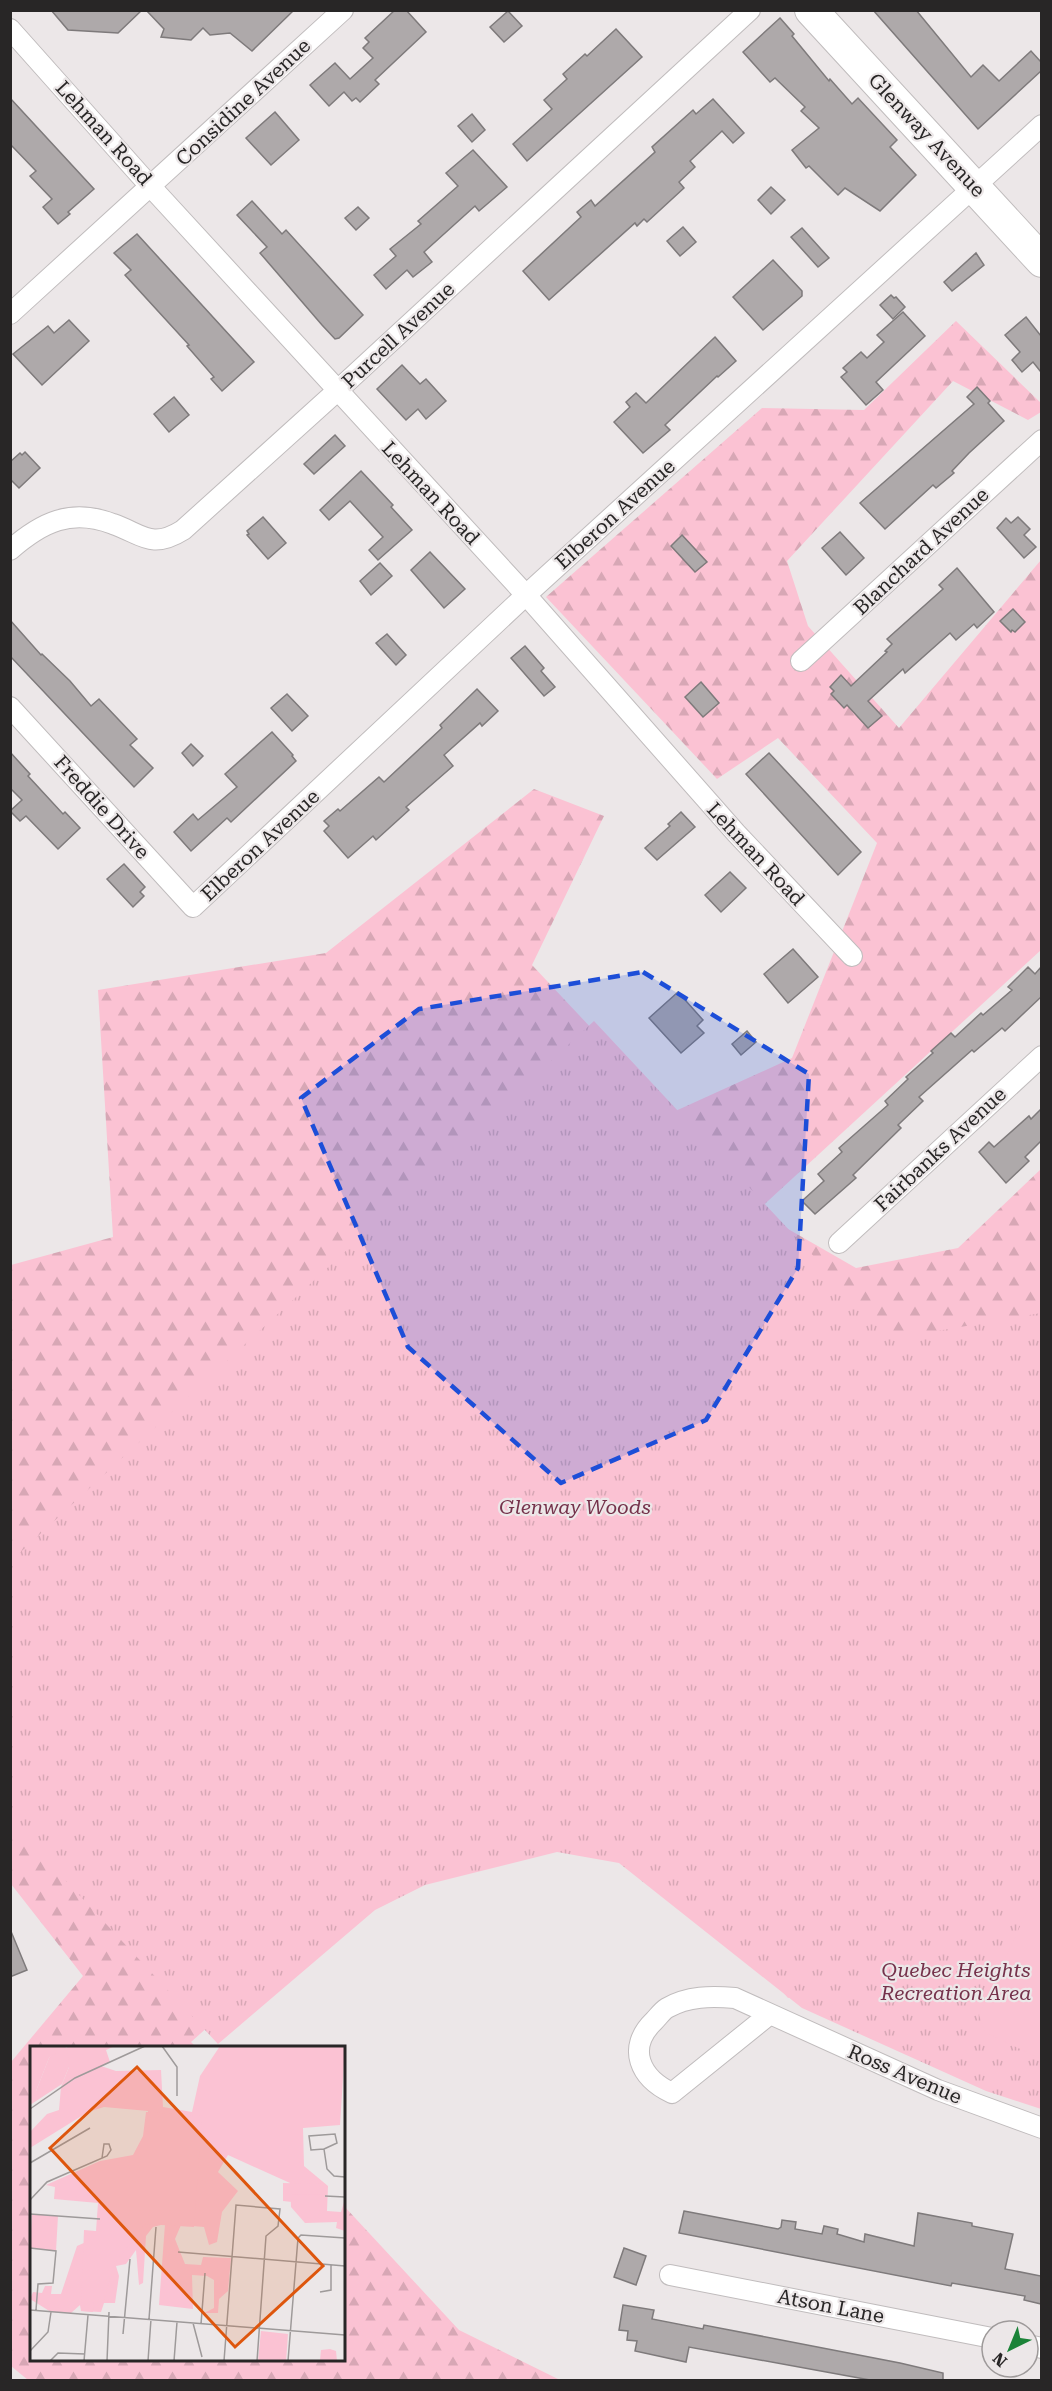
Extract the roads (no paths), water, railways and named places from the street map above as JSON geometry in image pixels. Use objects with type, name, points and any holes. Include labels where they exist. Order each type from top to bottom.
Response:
[{"type":"main road","name":"Glenway Avenue","points":[[811,10],[1041,261]]},
{"type":"street","name":"Considine Avenue","points":[[10,314],[343,10]]},
{"type":"street","name":"Purcell Avenue","points":[[10,550],[31,532],[47,524],[81,517],[116,524],[141,538],[152,540],[173,536],[183,530],[338,391],[750,10]]},
{"type":"street","name":"Lehman Road","points":[[10,29],[526,596],[736,833],[852,956]]},
{"type":"street","name":"Elberon Avenue","points":[[193,907],[526,596],[1041,125]]},
{"type":"street","name":"Blanchard Avenue","points":[[801,661],[1041,440]]},
{"type":"street","name":"Freddie Drive","points":[[10,707],[193,907]]},
{"type":"street","name":"Fairbanks Avenue","points":[[839,1243],[1041,1056]]},
{"type":"street","name":"Ross Avenue","points":[[770,2014],[672,2093],[658,2086],[641,2064],[638,2041],[666,2009],[691,1999],[711,1996],[735,1998],[938,2090],[1041,2128]]},
{"type":"street","name":"Atson Lane","points":[[670,2275],[980,2336]]},
{"type":"park label","name":"Glenway Woods","points":[[575,1507]]},
{"type":"park label","name":"Quebec Heights Recreation Area","points":[[956,1982]]}]
